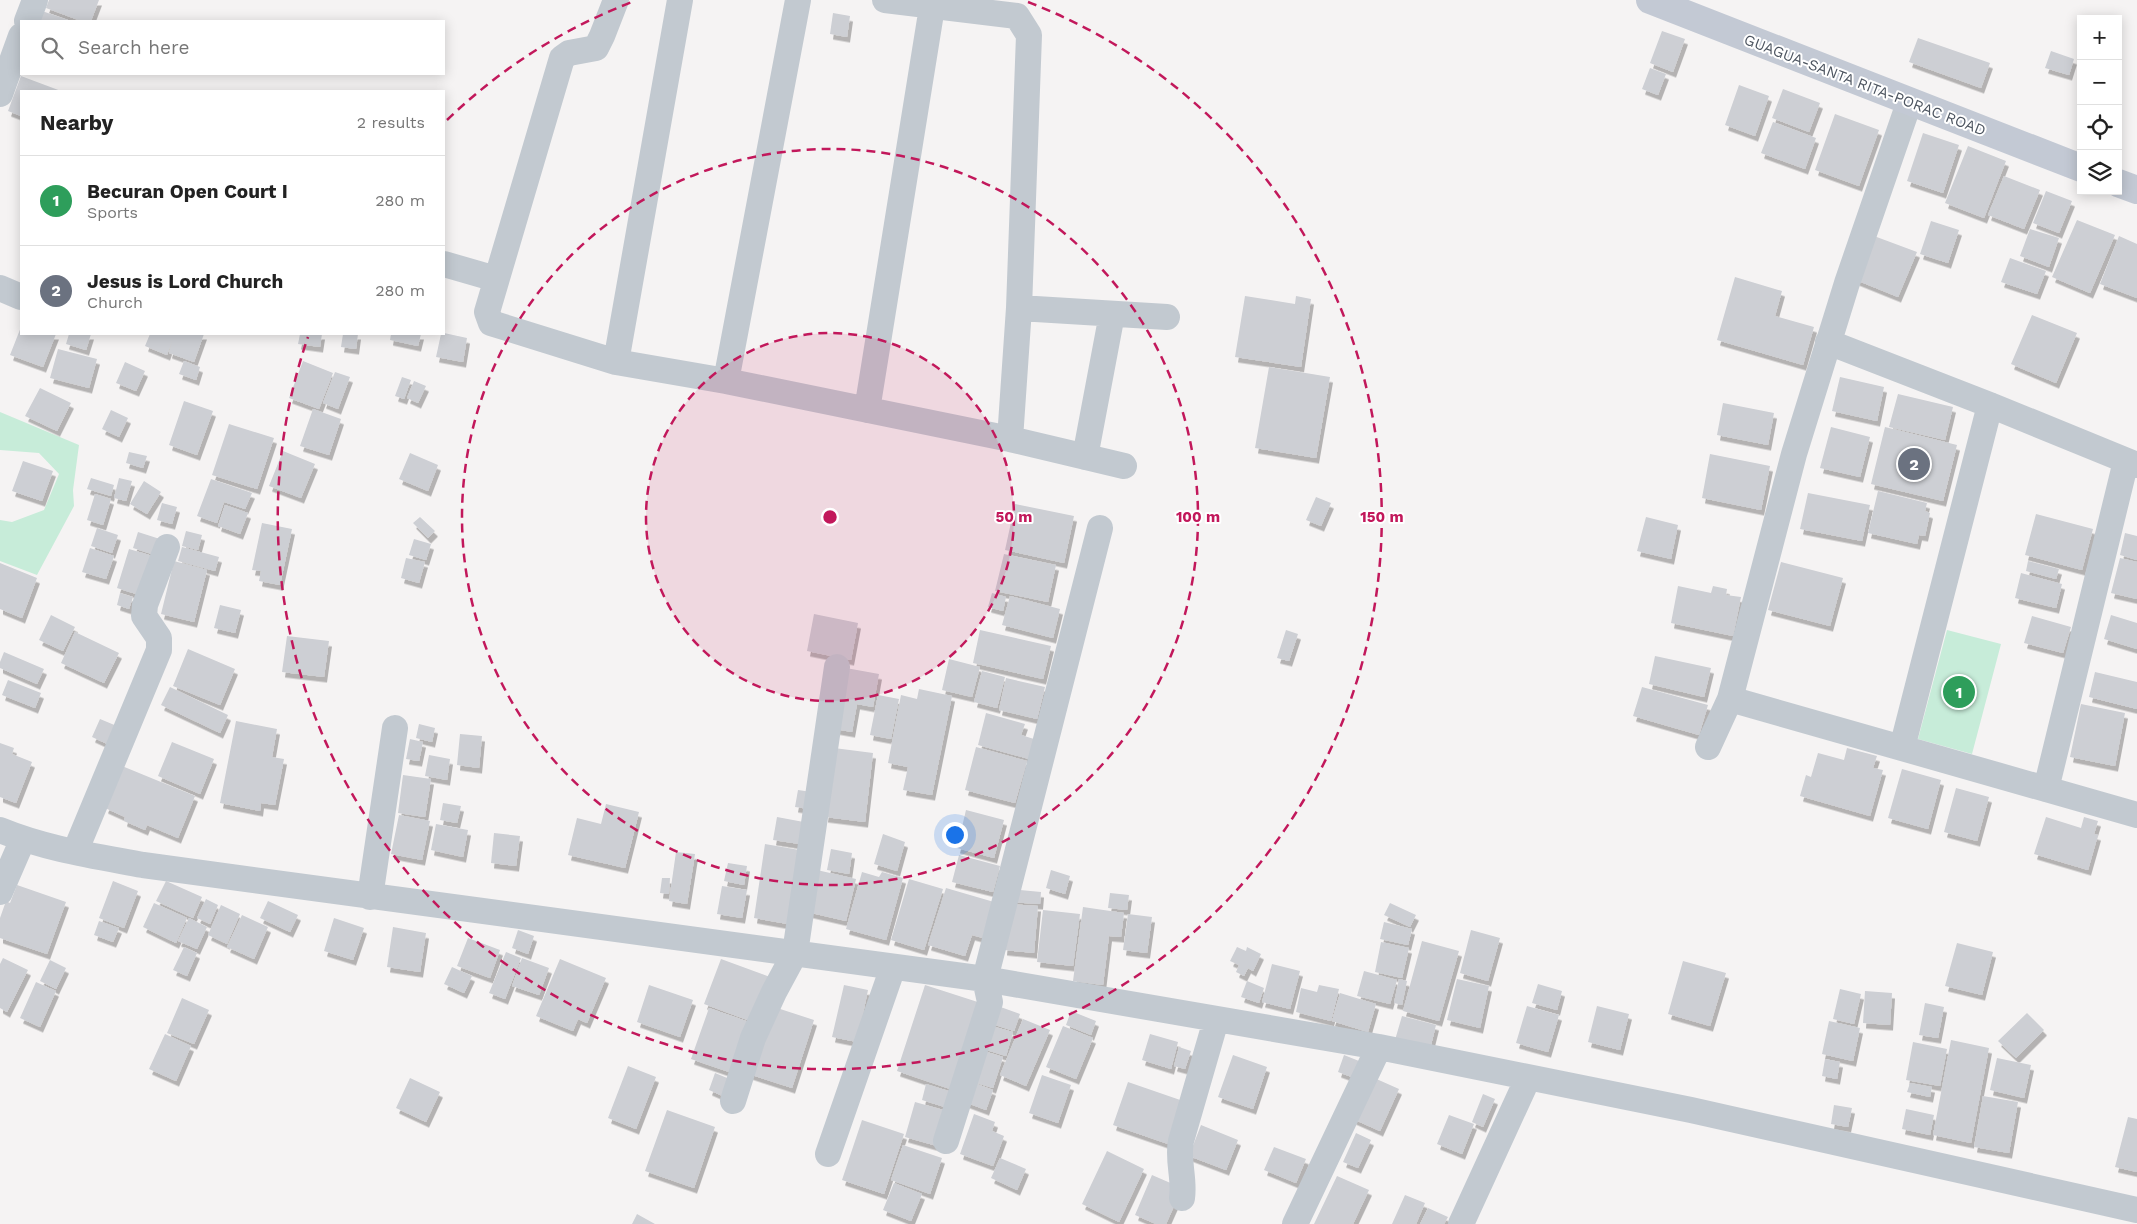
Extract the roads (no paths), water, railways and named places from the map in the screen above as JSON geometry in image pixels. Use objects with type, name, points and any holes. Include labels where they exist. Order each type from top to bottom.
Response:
[{"type":"main road","name":"GUAGUA-SANTA RITA-PORAC ROAD","points":[[1650,0],[2077,166]]},
{"type":"main road","points":[[2122,184],[2137,190]]},
{"type":"street","points":[[27,20],[35,0]]},
{"type":"street","points":[[616,0],[596,48],[568,53],[562,58],[487,312],[491,323],[616,362],[726,381],[1010,439],[1124,466]]},
{"type":"street","points":[[616,362],[680,0]]},
{"type":"street","points":[[726,381],[798,0]]},
{"type":"street","points":[[886,0],[1016,16],[1029,35],[1019,308],[1010,439]]},
{"type":"street","points":[[867,410],[932,7]]},
{"type":"street","points":[[0,27],[20,36]]},
{"type":"street","points":[[0,94],[20,39]]},
{"type":"street","points":[[1708,747],[1730,699],[1794,454],[1828,342],[1909,102]]},
{"type":"street","points":[[445,264],[496,279]]},
{"type":"street","points":[[0,288],[20,298]]},
{"type":"street","points":[[1019,308],[1167,317]]},
{"type":"street","points":[[1085,457],[1112,314]]},
{"type":"street","points":[[1828,342],[1990,405],[2131,463],[2046,789]]},
{"type":"street","points":[[1902,748],[1990,405]]},
{"type":"street","points":[[946,1141],[984,1026],[990,1002],[985,978],[1100,528]]},
{"type":"street","points":[[75,852],[159,650],[159,638],[144,616],[145,604],[167,547]]},
{"type":"street","points":[[732,1101],[753,1038],[774,992],[795,953],[837,667]]},
{"type":"street","points":[[1730,699],[2137,815]]},
{"type":"street","points":[[370,897],[395,728]]},
{"type":"street","points":[[0,892],[12,835],[75,852],[143,865],[370,897],[985,978],[1216,1020],[1379,1047],[1691,1110],[2137,1210]]},
{"type":"street","points":[[828,1154],[893,967]]},
{"type":"street","points":[[1182,1198],[1184,1184],[1180,1146],[1216,1020]]},
{"type":"street","points":[[1295,1224],[1379,1047]]},
{"type":"street","points":[[1461,1224],[1528,1078]]},
{"type":"place","name":"Jesus is Lord Church","points":[[1914,464]]},
{"type":"place","name":"Becuran Open Court I","points":[[1959,692]]}]
